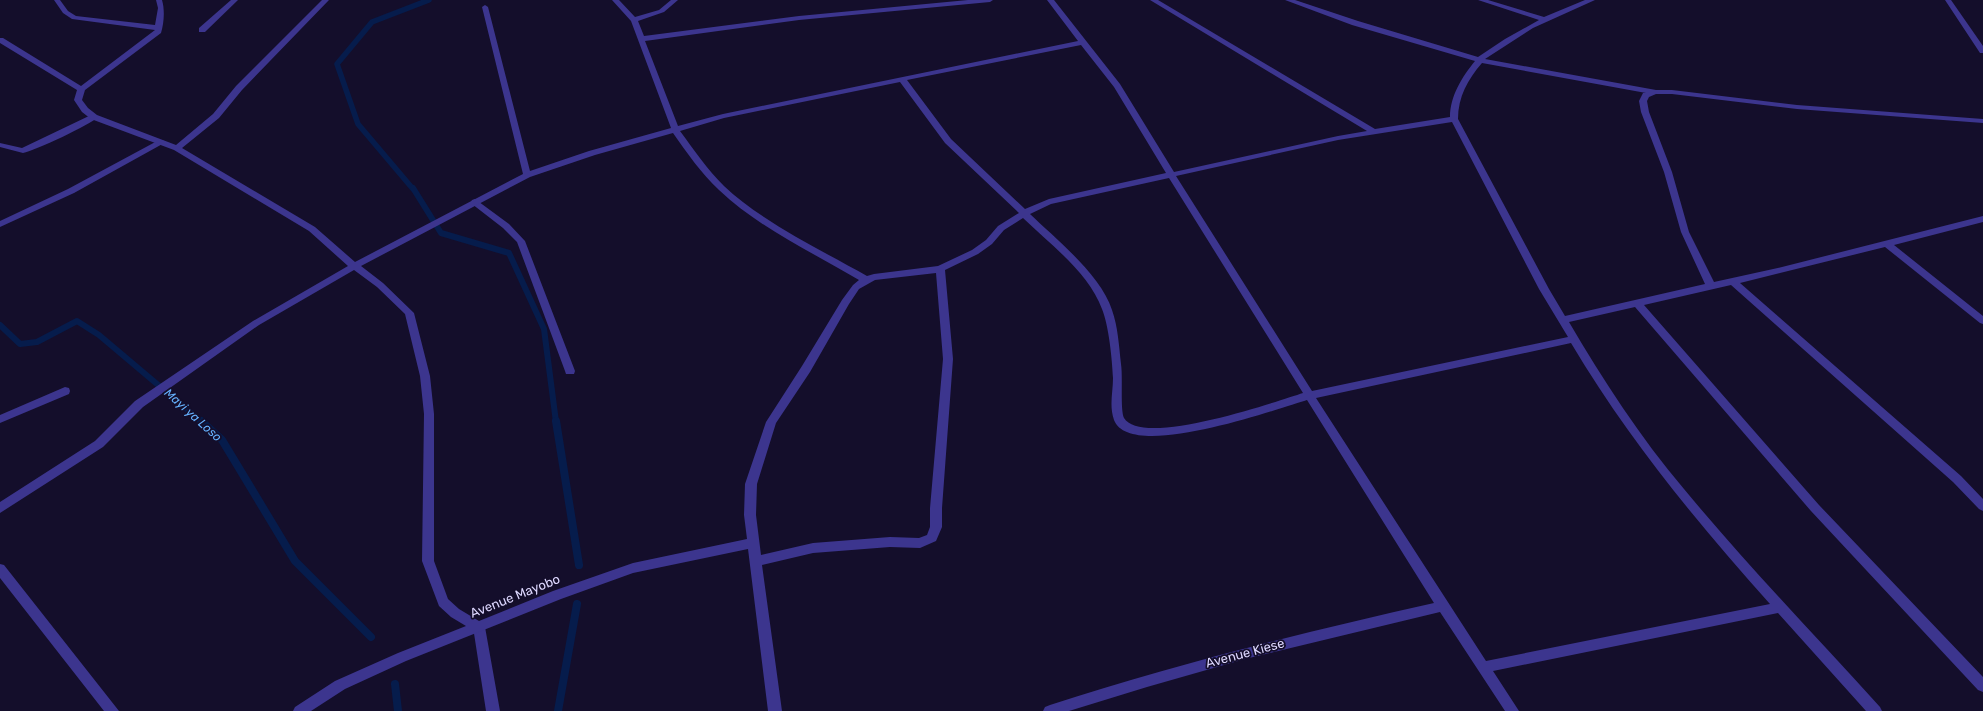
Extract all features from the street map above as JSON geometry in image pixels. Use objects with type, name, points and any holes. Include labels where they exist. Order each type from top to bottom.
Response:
[{"type":"street","points":[[57,0],[65,12],[74,18],[159,28]]},
{"type":"street","points":[[158,0],[161,8],[159,28],[150,38],[81,89],[78,100],[85,110],[94,117],[177,148],[312,229],[354,266],[380,286],[409,313],[425,376],[429,414],[428,561],[443,602],[455,613],[479,627],[493,711]]},
{"type":"street","points":[[202,30],[235,0]]},
{"type":"street","points":[[177,148],[216,116],[239,88],[326,0]]},
{"type":"street","points":[[615,0],[634,20],[675,129],[697,161],[722,188],[760,218],[866,280]]},
{"type":"street","points":[[634,20],[659,13],[669,7],[675,0]]},
{"type":"street","points":[[641,39],[799,18],[990,0]]},
{"type":"street","points":[[1050,0],[1117,86],[1443,606],[1512,711]]},
{"type":"street","points":[[1153,0],[1374,132]]},
{"type":"street","points":[[1288,0],[1355,23],[1479,60],[1656,92],[1672,92],[1852,112],[1983,121]]},
{"type":"street","points":[[1481,0],[1546,20]]},
{"type":"street","points":[[1592,0],[1571,7],[1511,38],[1479,60],[1466,78],[1458,95],[1453,110],[1454,119],[1544,290],[1593,370],[1634,432],[1670,479],[1781,607],[1875,711]]},
{"type":"street","points":[[1948,0],[1983,51]]},
{"type":"street","points":[[485,7],[527,175]]},
{"type":"street","points":[[0,508],[99,444],[139,404],[256,323],[354,266],[527,175],[675,129],[723,116],[1083,42]]},
{"type":"street","points":[[2,44],[81,89]]},
{"type":"street","points":[[902,79],[948,141],[1076,263],[1103,298],[1107,309],[1118,377],[1117,412],[1120,421],[1129,428],[1141,431],[1174,431],[1224,422],[1310,395],[1574,339]]},
{"type":"street","points":[[1656,92],[1646,96],[1643,102],[1645,112],[1668,172],[1685,232],[1711,286]]},
{"type":"street","points":[[0,145],[23,151],[94,117]]},
{"type":"street","points":[[775,711],[750,515],[751,484],[771,422],[806,369],[845,302],[856,287],[866,280],[874,277],[940,269],[975,252],[990,242],[1001,228],[1023,214],[1049,202],[1374,132],[1454,119]]},
{"type":"street","points":[[0,224],[71,191],[162,142]]},
{"type":"street","points":[[475,202],[506,226],[521,241],[570,371]]},
{"type":"street","points":[[1563,320],[1732,281],[1983,218]]},
{"type":"street","points":[[1886,243],[1983,321]]},
{"type":"street","points":[[756,561],[813,548],[890,542],[920,544],[932,538],[936,527],[936,508],[948,359],[940,269]]},
{"type":"street","points":[[1732,281],[1957,479],[1983,506]]},
{"type":"street","points":[[1637,303],[1815,508],[1983,686]]},
{"type":"street","points":[[0,419],[65,391]]},
{"type":"street","name":"Avenue Mayobo","points":[[300,711],[340,685],[558,594],[633,568],[754,543]]},
{"type":"street","points":[[0,569],[112,711]]},
{"type":"street","name":"Avenue Kiese","points":[[1050,711],[1127,687],[1309,636],[1443,606]]},
{"type":"street","points":[[1483,667],[1781,607]]},
{"type":"waterway","points":[[413,189],[358,124],[337,64],[372,22],[429,0]]},
{"type":"waterway","points":[[413,188],[441,233],[509,253],[544,329],[556,422]]},
{"type":"waterway","name":"Mayi ya Loso","points":[[0,325],[20,344],[37,342],[77,321],[99,335],[202,422]]},
{"type":"waterway","name":"Mayi ya Loso","points":[[201,421],[222,440],[295,561],[371,637]]},
{"type":"waterway","points":[[556,421],[579,565]]},
{"type":"waterway","points":[[558,711],[577,604]]},
{"type":"waterway","name":"Mayi ya Loso","points":[[395,684],[398,711]]}]
